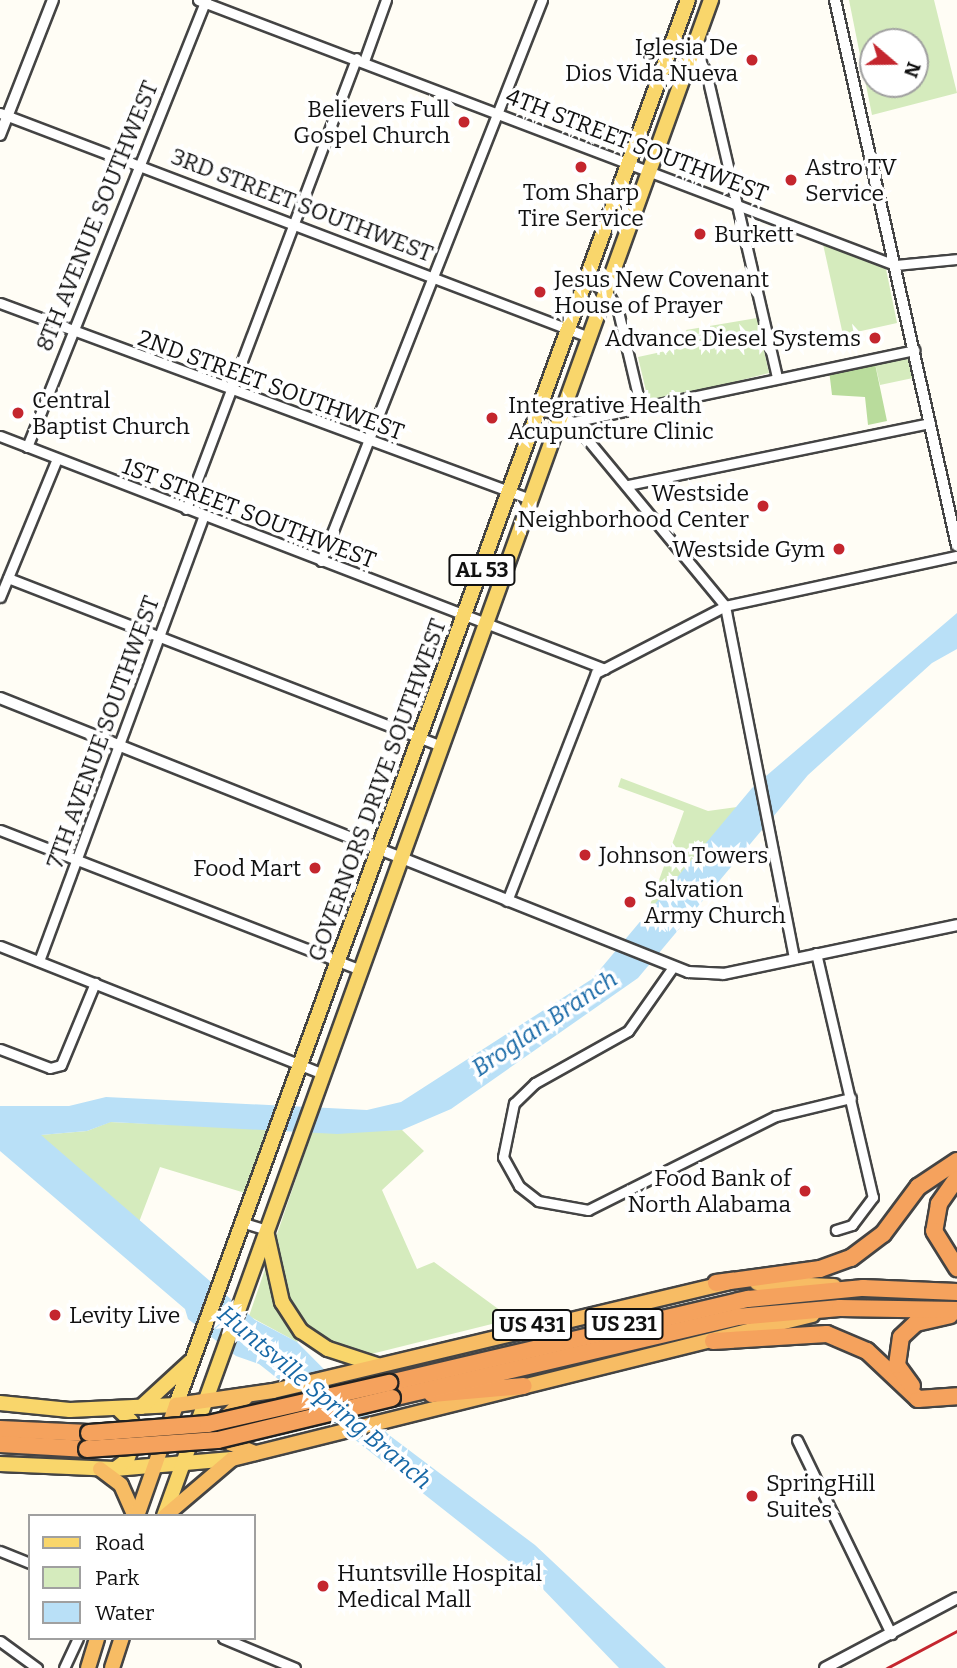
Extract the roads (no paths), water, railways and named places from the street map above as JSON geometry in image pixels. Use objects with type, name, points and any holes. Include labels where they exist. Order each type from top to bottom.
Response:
[{"type":"highway","points":[[716,1283],[851,1258],[883,1234],[918,1188],[957,1161]]},
{"type":"highway","points":[[957,1178],[939,1204],[934,1231],[957,1268]]},
{"type":"highway","name":"US 431","points":[[176,1405],[274,1391],[716,1283],[863,1288]]},
{"type":"highway","name":"US 231","points":[[394,1392],[669,1312],[863,1288],[957,1292]]},
{"type":"highway","name":"US 431","points":[[166,1514],[232,1459],[840,1308]]},
{"type":"highway","name":"US 231","points":[[0,1444],[88,1441],[220,1422],[394,1392],[687,1326],[840,1308],[957,1312]]},
{"type":"highway","points":[[957,1312],[907,1328],[896,1359],[903,1377],[918,1389],[957,1386]]},
{"type":"highway","points":[[713,1341],[827,1334],[867,1351],[912,1396],[937,1402],[957,1396]]},
{"type":"highway","points":[[394,1392],[524,1386]]},
{"type":"highway","points":[[250,1395],[228,1415],[226,1433],[230,1443],[257,1454]]},
{"type":"highway","name":"GOVERNORS DRIVE SOUTHWEST","points":[[137,1514],[176,1405]]},
{"type":"highway","name":"US 231","points":[[0,1429],[88,1441]]},
{"type":"highway","points":[[100,1469],[121,1485],[135,1514]]},
{"type":"highway","points":[[88,1668],[96,1640]]},
{"type":"highway","points":[[112,1668],[121,1640]]},
{"type":"main road","name":"GOVERNORS DRIVE SOUTHWEST","points":[[176,1405],[688,0]]},
{"type":"main road","name":"GOVERNORS DRIVE SOUTHWEST","points":[[165,1514],[243,1300],[321,1073],[530,499],[566,419],[589,337],[694,50],[707,1]]},
{"type":"main road","points":[[267,1230],[282,1302],[301,1331],[328,1349],[377,1365]]},
{"type":"main road","points":[[136,1410],[195,1357]]},
{"type":"main road","points":[[0,1403],[136,1410],[176,1405]]},
{"type":"main road","points":[[115,1469],[127,1460],[135,1438],[131,1421],[118,1409]]},
{"type":"main road","points":[[0,1464],[115,1469],[154,1468],[232,1459]]},
{"type":"street","points":[[0,135],[4,114],[53,0]]},
{"type":"street","points":[[186,509],[233,392],[296,221],[386,0]]},
{"type":"street","points":[[321,561],[541,0]]},
{"type":"street","points":[[835,0],[957,546]]},
{"type":"street","name":"4TH STREET SOUTHWEST","points":[[203,1],[895,265]]},
{"type":"street","name":"8TH AVENUE SOUTHWEST","points":[[27,447],[136,163],[203,1]]},
{"type":"street","points":[[673,43],[694,50],[706,72],[777,378]]},
{"type":"street","name":"3RD STREET SOUTHWEST","points":[[4,114],[296,221],[589,337]]},
{"type":"street","points":[[895,265],[957,259]]},
{"type":"street","points":[[584,282],[607,290],[618,311],[641,408]]},
{"type":"street","name":"2ND STREET SOUTHWEST","points":[[0,303],[368,442],[530,499]]},
{"type":"street","points":[[566,419],[641,408],[915,350]]},
{"type":"street","points":[[539,408],[566,419],[628,485],[724,606],[761,777],[794,958]]},
{"type":"street","points":[[628,485],[930,423]]},
{"type":"street","name":"1ST STREET SOUTHWEST","points":[[0,436],[605,669]]},
{"type":"street","points":[[0,597],[57,459]]},
{"type":"street","name":"7TH AVENUE SOUTHWEST","points":[[39,961],[204,516]]},
{"type":"street","points":[[507,901],[579,705],[596,673],[724,606],[957,555]]},
{"type":"street","points":[[8,578],[441,746]]},
{"type":"street","points":[[0,698],[673,967],[723,974],[957,925]]},
{"type":"street","points":[[0,830],[359,969]]},
{"type":"street","points":[[0,946],[321,1073]]},
{"type":"street","points":[[816,953],[873,1197],[852,1225],[835,1230]]},
{"type":"street","points":[[673,967],[628,1031],[535,1083],[514,1103],[503,1157],[519,1186],[538,1201],[588,1210],[776,1116],[851,1098]]},
{"type":"street","points":[[0,1049],[50,1069],[61,1065],[95,983]]},
{"type":"street","points":[[244,1223],[267,1230]]},
{"type":"street","points":[[797,1440],[891,1634]]},
{"type":"street","points":[[0,1551],[28,1562]]},
{"type":"street","points":[[825,1668],[957,1598]]},
{"type":"street","points":[[64,1668],[77,1640]]},
{"type":"street","points":[[228,1640],[295,1668]]},
{"type":"street","points":[[0,1641],[37,1668]]},
{"type":"water","points":[[957,613],[957,649],[932,663],[808,775],[638,978],[451,1109],[402,1130],[337,1134],[111,1122],[87,1131],[41,1135],[255,1320],[297,1342],[389,1435],[535,1545],[666,1668],[619,1668],[538,1584],[259,1364],[236,1356],[188,1319],[185,1309],[0,1151],[0,1106],[69,1106],[106,1097],[367,1110],[401,1102],[592,979],[752,788]]},
{"type":"railway","points":[[887,1668],[957,1631]]},
{"type":"place","name":"Iglesia De Dios Vida Nueva","points":[[752,60]]},
{"type":"place","name":"Believers Full Gospel Church","points":[[464,122]]},
{"type":"place","name":"Tom Sharp Tire Service","points":[[581,167]]},
{"type":"place","name":"Astro TV Service","points":[[791,180]]},
{"type":"place","name":"Burkett","points":[[700,234]]},
{"type":"place","name":"Jesus New Covenant House of Prayer","points":[[540,292]]},
{"type":"place","name":"Advance Diesel Systems","points":[[875,338]]},
{"type":"place","name":"Central Baptist Church","points":[[18,413]]},
{"type":"place","name":"Integrative Health Acupuncture Clinic","points":[[492,418]]},
{"type":"place","name":"Westside Neighborhood Center","points":[[763,506]]},
{"type":"place","name":"Westside Gym","points":[[839,549]]},
{"type":"place","name":"Johnson Towers","points":[[585,855]]},
{"type":"place","name":"Food Mart","points":[[315,868]]},
{"type":"place","name":"Salvation Army Church","points":[[630,902]]},
{"type":"place","name":"Food Bank of North Alabama","points":[[805,1191]]},
{"type":"place","name":"Levity Live","points":[[55,1315]]},
{"type":"place","name":"SpringHill Suites","points":[[752,1496]]},
{"type":"place","name":"Huntsville Hospital Medical Mall","points":[[323,1586]]},
{"type":"water label","name":"Broglan Branch","points":[[545,1024]]},
{"type":"water label","name":"Huntsville Spring Branch","points":[[324,1398]]}]
